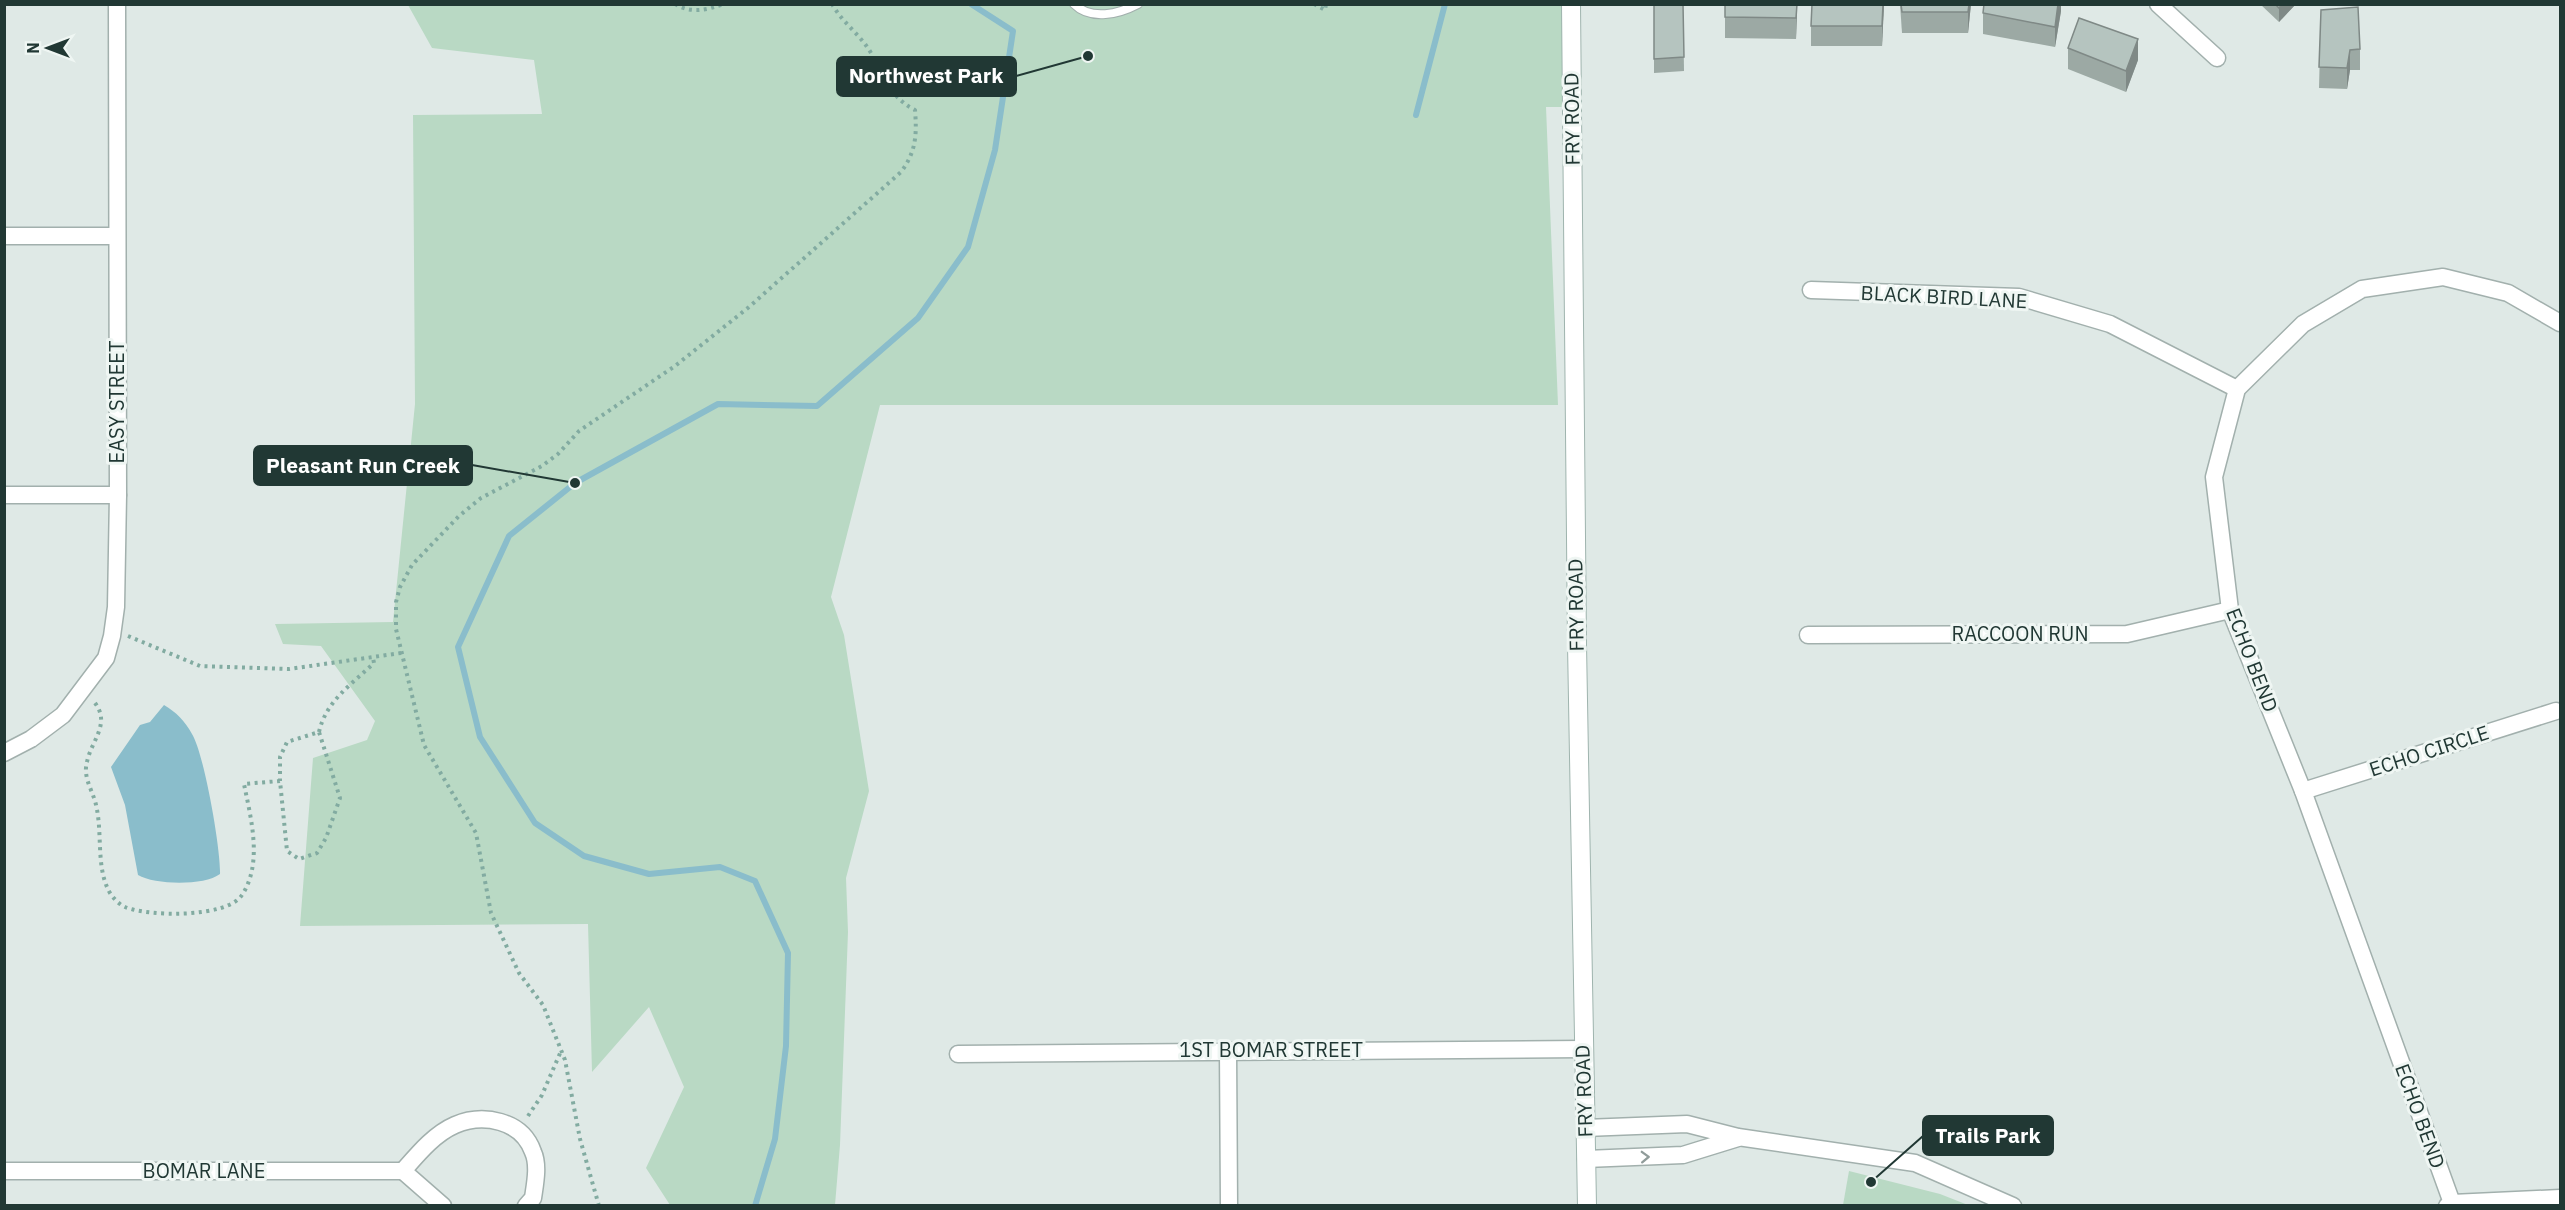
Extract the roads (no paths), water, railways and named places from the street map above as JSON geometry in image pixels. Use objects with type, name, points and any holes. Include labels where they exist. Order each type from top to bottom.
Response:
[{"type":"street","name":"EASY STREET","points":[[4,753],[31,740],[63,715],[106,658],[112,636],[116,607],[118,495],[117,4]]},
{"type":"street","name":"FRY ROAD","points":[[1571,4],[1583,1049],[1587,1206]]},
{"type":"street","points":[[2158,4],[2217,58]]},
{"type":"street","points":[[4,236],[117,236]]},
{"type":"street","points":[[2237,389],[2303,324],[2362,289],[2443,277],[2508,293],[2560,323]]},
{"type":"street","name":"BLACK BIRD LANE","points":[[1811,290],[2019,297],[2110,324],[2237,389]]},
{"type":"street","name":"ECHO BEND","points":[[2237,389],[2214,477],[2230,610],[2303,791],[2450,1204]]},
{"type":"street","points":[[4,495],[118,495]]},
{"type":"street","name":"RACCOON RUN","points":[[1808,635],[2127,634],[2230,610]]},
{"type":"street","name":"ECHO CIRCLE","points":[[2303,791],[2556,711]]},
{"type":"street","name":"1ST BOMAR STREET","points":[[958,1054],[1228,1050],[1583,1049]]},
{"type":"street","points":[[1228,1050],[1229,1206]]},
{"type":"street","points":[[443,1206],[403,1171],[426,1145],[453,1126],[473,1119],[499,1121],[519,1130],[534,1152],[536,1172],[533,1198],[526,1206]]},
{"type":"street","points":[[1585,1128],[1687,1124],[1738,1137],[1915,1163],[2013,1206]]},
{"type":"street","points":[[1586,1159],[1683,1155],[1738,1137]]},
{"type":"street","name":"BOMAR LANE","points":[[4,1171],[403,1171]]},
{"type":"street","points":[[2450,1204],[2560,1198]]},
{"type":"lane","points":[[1074,4],[1098,15],[1121,13],[1138,4]]},
{"type":"water","points":[[164,705],[180,717],[186,725],[197,744],[202,761],[220,862],[220,874],[203,881],[179,883],[156,881],[138,875],[125,805],[111,767],[140,725],[150,722]]},
{"type":"waterway","points":[[755,1206],[775,1139],[786,1046],[788,953],[755,881],[720,867],[649,874],[584,856],[535,823],[480,737],[458,647],[509,536],[575,483],[718,404],[817,406],[918,318],[968,247],[995,150],[1013,31],[971,4]]},
{"type":"waterway","points":[[1416,115],[1445,4]]},
{"type":"place","name":"Northwest Park","points":[[1088,56]]},
{"type":"place","name":"Pleasant Run Creek","points":[[575,483]]},
{"type":"place","name":"Trails Park","points":[[1871,1182]]}]
